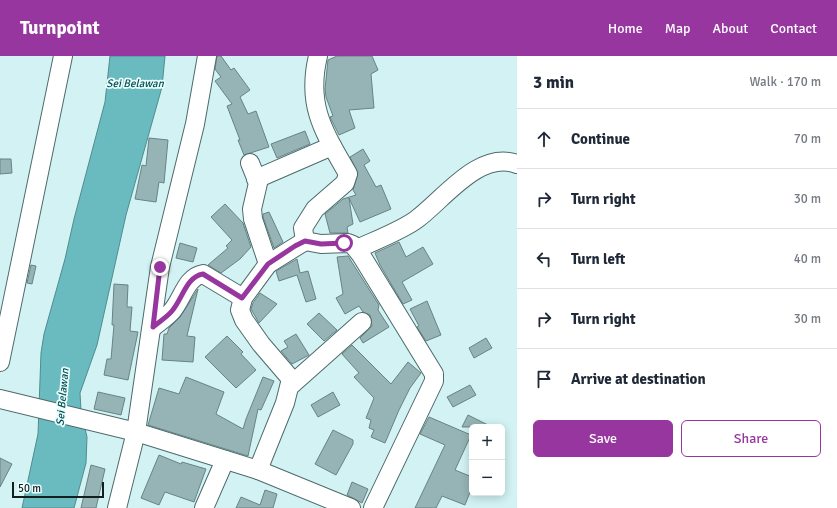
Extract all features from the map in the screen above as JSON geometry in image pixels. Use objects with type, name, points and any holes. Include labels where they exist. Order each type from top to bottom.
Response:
[{"type":"street","points":[[0,362],[63,56]]},
{"type":"street","points":[[117,508],[130,430],[153,327],[160,267],[195,124],[207,56]]},
{"type":"street","points":[[305,241],[303,228],[315,208],[345,183],[348,174],[324,133],[313,96],[318,56]]},
{"type":"street","points":[[268,264],[253,219],[252,208],[257,190],[253,171],[332,146]]},
{"type":"street","points":[[357,249],[416,220],[472,172],[488,164],[501,162],[517,164]]},
{"type":"street","points":[[258,470],[285,403],[291,379],[261,344],[244,320],[240,310],[242,298],[268,264],[305,241],[321,244],[348,243],[357,249],[434,374],[434,381],[373,508]]},
{"type":"street","points":[[153,327],[171,312],[185,292],[188,283],[196,275],[203,274],[242,298]]},
{"type":"street","points":[[290,386],[362,322]]},
{"type":"street","points":[[0,398],[130,430],[258,470],[351,508]]},
{"type":"street","points":[[204,508],[225,460]]},
{"type":"water","name":"Sei Belawan","points":[[110,56],[165,56],[162,87],[126,215],[97,345],[80,393],[81,411],[87,437],[86,463],[74,508],[22,508],[38,434],[41,353],[44,334],[65,259],[105,102]]},
{"type":"building","points":[[217,56],[221,56],[231,70],[234,68],[250,90],[240,97],[248,114],[256,111],[269,147],[244,155],[227,106],[232,104],[215,81],[221,77],[215,69]]},
{"type":"building","points":[[337,56],[372,56],[378,70],[371,74],[374,108],[349,110],[355,128],[339,135],[330,117],[333,116],[326,97],[325,89],[328,60]]},
{"type":"building","points":[[305,131],[310,144],[277,158],[271,144]]},
{"type":"building","points":[[149,138],[168,140],[164,183],[159,182],[156,202],[135,199],[142,165],[146,166]]},
{"type":"building","points":[[363,149],[370,161],[364,165],[376,187],[381,185],[391,209],[360,222],[349,198],[353,224],[347,227],[348,233],[330,233],[325,214],[343,199],[356,195],[353,190],[358,173],[350,157]]},
{"type":"building","points":[[0,159],[11,159],[12,173],[0,174]]},
{"type":"building","points":[[225,204],[243,223],[251,247],[240,259],[221,273],[208,265],[228,248],[226,246],[232,240],[211,217]]},
{"type":"building","points":[[269,212],[283,242],[274,248],[263,217],[263,214]]},
{"type":"building","points":[[399,242],[406,257],[423,247],[433,264],[402,282],[412,300],[403,304],[380,265],[375,253]]},
{"type":"building","points":[[180,243],[197,248],[193,262],[176,258]]},
{"type":"building","points":[[348,256],[379,305],[378,310],[389,327],[363,343],[360,338],[372,326],[370,315],[363,312],[359,306],[345,314],[336,298],[343,294],[337,257]]},
{"type":"building","points":[[297,259],[300,273],[308,271],[316,299],[306,302],[297,275],[279,281],[276,271]]},
{"type":"building","points":[[31,265],[36,266],[32,284],[27,283]]},
{"type":"building","points":[[114,284],[128,285],[127,307],[132,307],[130,331],[138,332],[128,380],[104,375],[107,359],[111,359],[114,325],[112,325]]},
{"type":"building","points":[[198,289],[187,336],[195,337],[193,362],[162,360],[164,334],[167,334],[169,328],[180,317]]},
{"type":"building","points":[[260,293],[277,304],[259,323],[251,309]]},
{"type":"building","points":[[427,301],[441,335],[426,341],[417,327],[419,326],[410,309]]},
{"type":"building","points":[[319,313],[337,330],[324,341],[307,324]]},
{"type":"building","points":[[296,334],[309,355],[292,364],[281,351],[288,347],[284,341]]},
{"type":"building","points":[[227,336],[243,352],[241,354],[256,370],[236,388],[205,357]]},
{"type":"building","points":[[486,338],[492,348],[474,358],[469,348]]},
{"type":"building","points":[[352,345],[391,384],[408,362],[421,373],[410,388],[385,443],[371,437],[374,430],[369,428],[371,420],[366,418],[374,398],[354,377],[359,373],[342,354]]},
{"type":"building","points":[[186,377],[224,392],[216,414],[243,429],[263,377],[274,381],[261,410],[258,409],[248,456],[148,425],[159,388],[179,394]]},
{"type":"building","points":[[470,385],[476,395],[453,407],[447,397]]},
{"type":"building","points":[[98,392],[125,398],[121,415],[94,409]]},
{"type":"building","points":[[333,392],[340,405],[318,417],[311,405]]},
{"type":"building","points":[[468,415],[486,424],[469,424],[469,427],[462,427]]},
{"type":"building","points":[[429,417],[469,434],[469,439],[455,470],[469,476],[469,495],[465,505],[442,496],[436,508],[415,508],[445,445],[420,434]]},
{"type":"building","points":[[333,430],[353,440],[353,444],[336,475],[315,464]]},
{"type":"building","points":[[159,455],[181,464],[182,462],[206,469],[194,502],[165,492],[159,505],[141,498]]},
{"type":"building","points":[[0,458],[12,464],[0,487]]},
{"type":"building","points":[[91,465],[105,469],[96,508],[81,508]]},
{"type":"building","points":[[352,482],[368,489],[362,503],[347,495]]},
{"type":"building","points":[[265,490],[277,494],[273,508],[236,508],[241,497],[260,505]]},
{"type":"route","points":[[160,267],[153,327],[171,312],[185,292],[188,283],[196,275],[203,274],[242,298],[268,264],[295,246],[305,241],[321,244],[344,243]]}]
